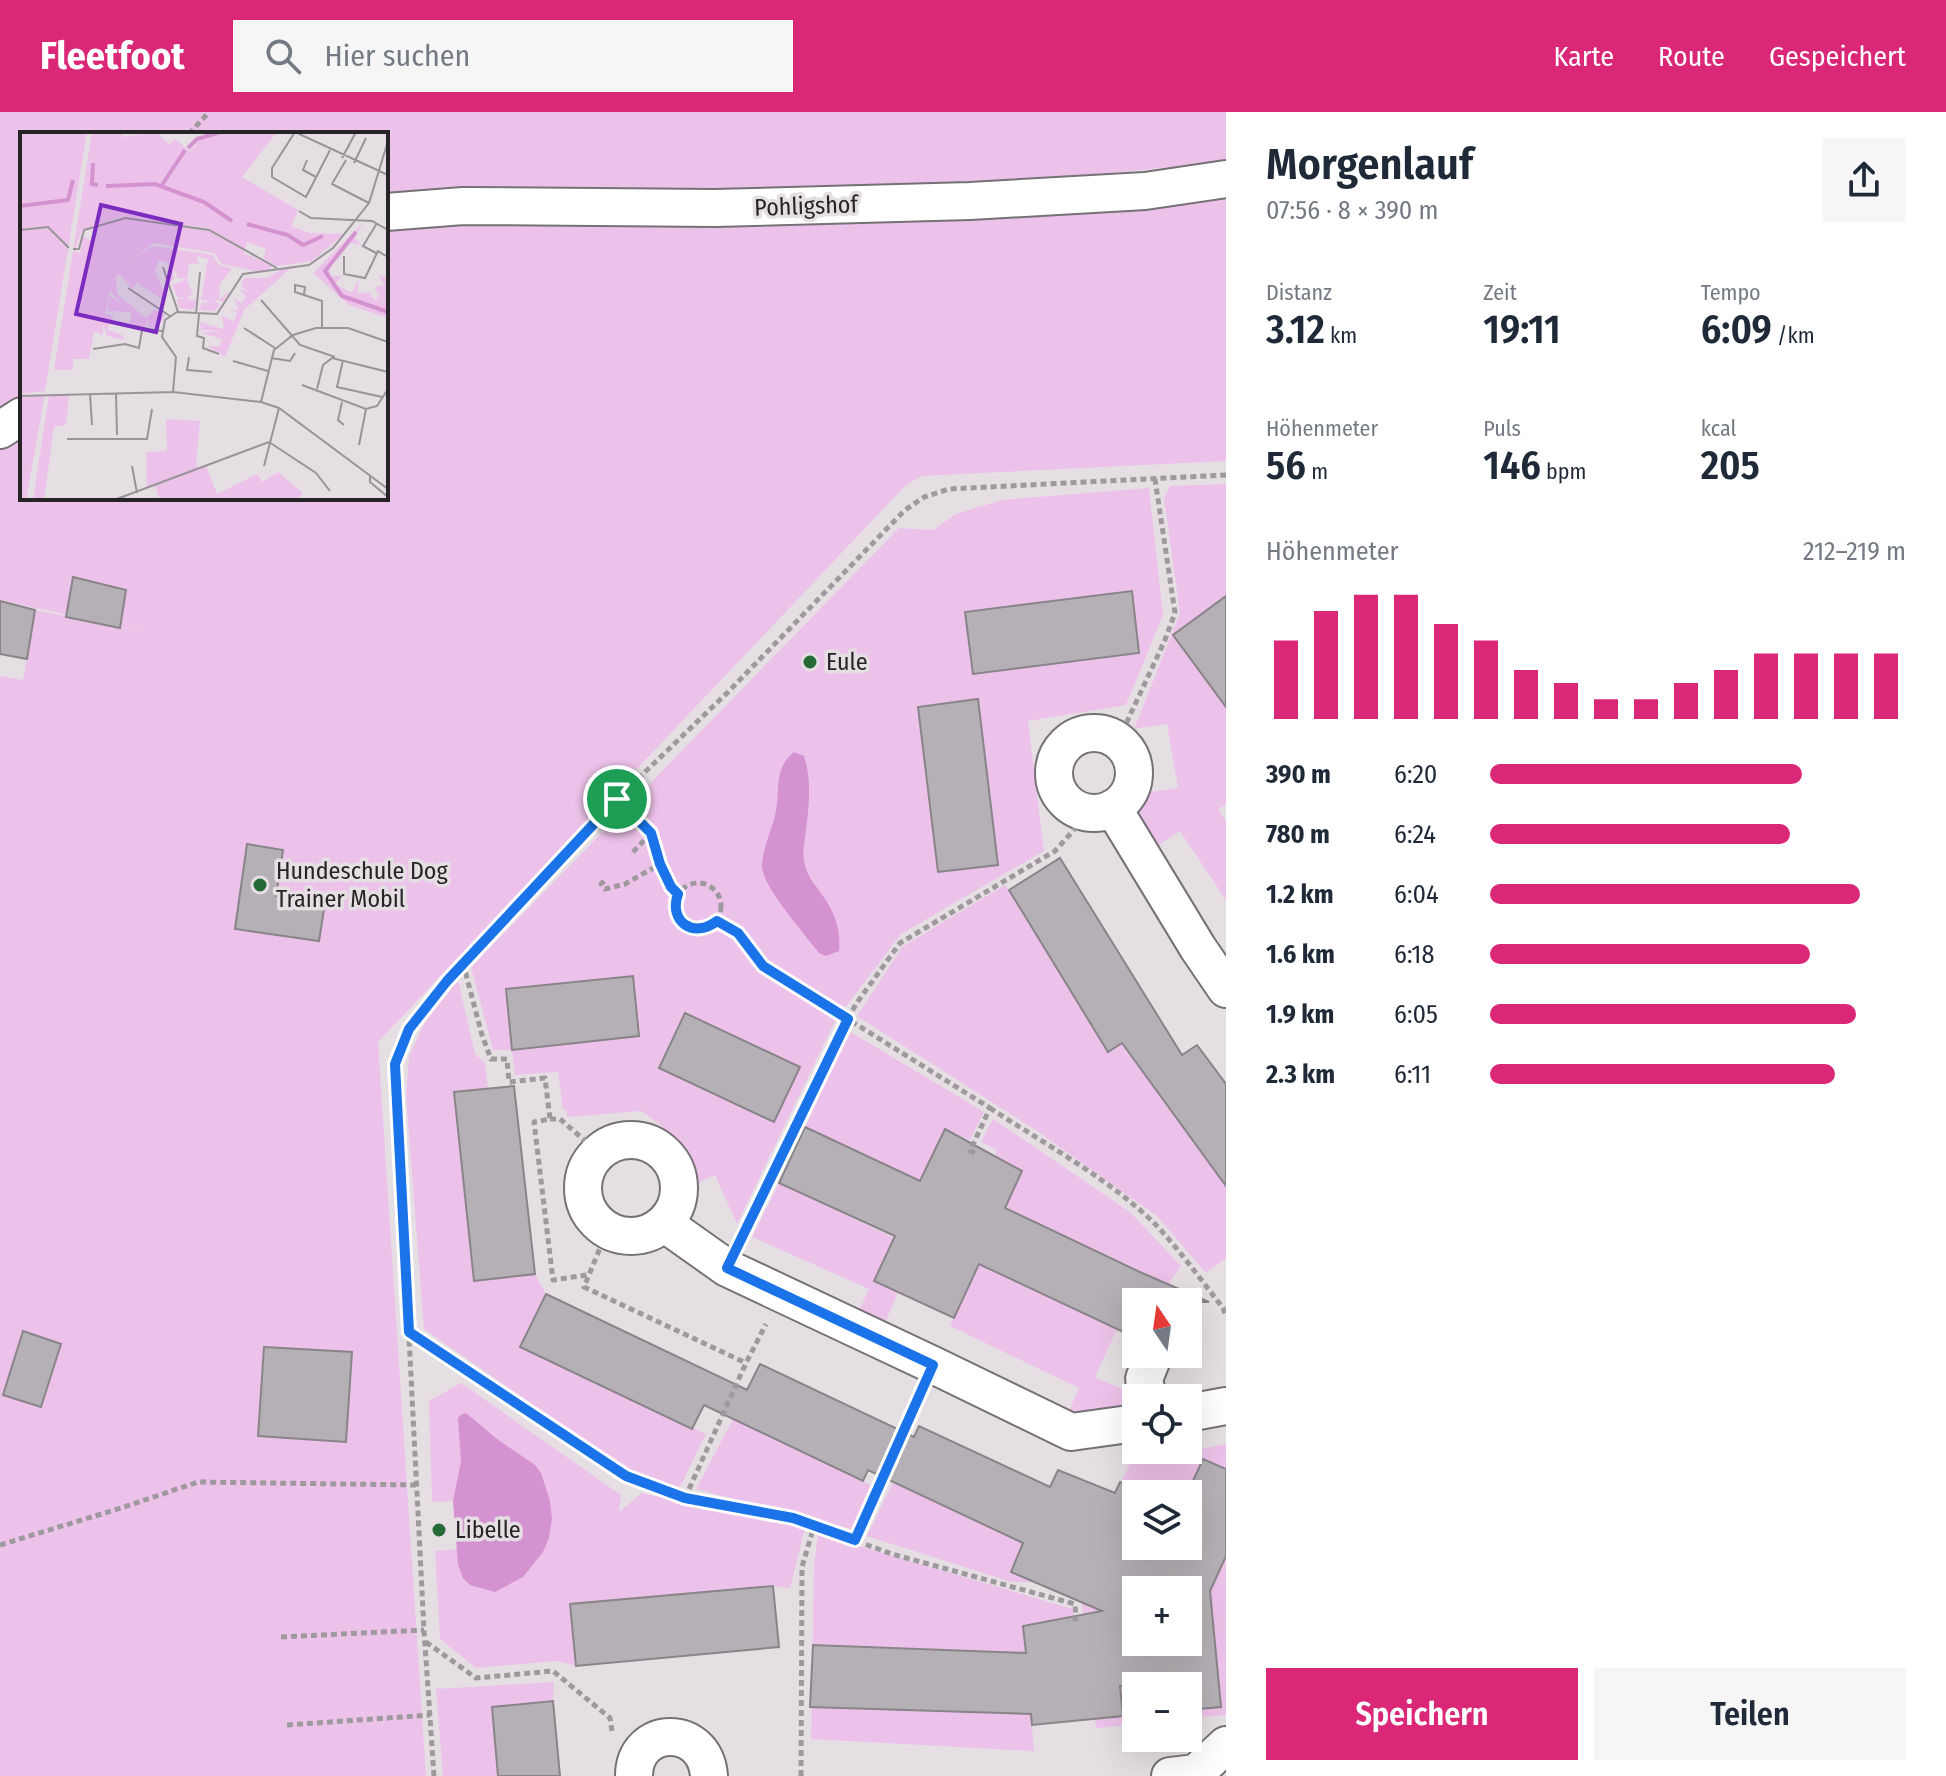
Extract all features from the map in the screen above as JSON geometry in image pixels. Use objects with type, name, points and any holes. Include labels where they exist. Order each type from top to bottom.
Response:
[{"type":"street","name":"Pohligshof","points":[[388,212],[463,206],[715,208],[970,201],[1145,191],[1226,179]]},
{"type":"street","points":[[0,430],[20,417]]},
{"type":"street","points":[[1080,735],[1106,735],[1118,741],[1127,750],[1134,776],[1124,799],[1101,811],[1076,809],[1065,802],[1053,778],[1059,752],[1080,735]]},
{"type":"street","points":[[1101,811],[1226,989]]},
{"type":"street","points":[[641,1140],[656,1146],[667,1156],[676,1168],[680,1183],[674,1212],[665,1224],[652,1233],[637,1237],[607,1231],[595,1221],[583,1193],[589,1164],[598,1152],[611,1144],[641,1140]]},
{"type":"street","points":[[665,1224],[727,1268],[1071,1432],[1122,1425]]},
{"type":"street","points":[[1202,1410],[1226,1406]]},
{"type":"street","points":[[634,1776],[638,1756],[646,1746],[668,1736],[681,1738],[701,1751],[709,1776]]},
{"type":"street","points":[[1170,1776],[1196,1773],[1226,1745]]},
{"type":"path","points":[[191,132],[209,112]]},
{"type":"path","points":[[434,1776],[395,1064],[409,1029],[463,963],[617,799],[727,693],[905,510],[924,497],[949,489],[1226,475]]},
{"type":"path","points":[[1118,741],[1175,613],[1155,479]]},
{"type":"path","points":[[617,799],[651,833],[660,864],[671,887],[678,894]]},
{"type":"path","points":[[727,1268],[848,1019],[900,943],[1055,851],[1101,811]]},
{"type":"path","points":[[633,852],[651,833]]},
{"type":"path","points":[[604,881],[601,884],[605,889],[625,884],[660,864]]},
{"type":"path","points":[[697,882],[712,886],[721,899],[722,907],[717,921],[703,929],[682,923],[675,909],[678,894],[683,888],[697,882]]},
{"type":"path","points":[[717,921],[738,933],[763,966],[990,1108],[1114,1190],[1155,1225],[1186,1260],[1223,1308],[1226,1317]]},
{"type":"path","points":[[463,963],[491,1059],[507,1059],[509,1082],[545,1078],[550,1119]]},
{"type":"path","points":[[978,1154],[970,1151],[990,1108]]},
{"type":"path","points":[[587,1275],[553,1280],[534,1122],[560,1119],[598,1152]]},
{"type":"path","points":[[607,1231],[584,1287],[746,1363],[685,1498]]},
{"type":"path","points":[[409,1332],[626,1476],[685,1498],[793,1518],[892,1554],[1075,1604],[1076,1619],[1068,1619]]},
{"type":"path","points":[[855,1540],[933,1365]]},
{"type":"path","points":[[0,1545],[198,1482],[417,1485]]},
{"type":"path","points":[[801,1776],[802,1567],[814,1526]]},
{"type":"path","points":[[281,1637],[424,1630]]},
{"type":"path","points":[[425,1642],[476,1678],[553,1671],[610,1718]]},
{"type":"path","points":[[287,1725],[430,1715]]},
{"type":"shaded area","points":[[0,112],[1226,112],[1226,162],[895,193],[388,200],[388,132],[20,132],[20,402],[0,414]]},
{"type":"shaded area","points":[[1226,187],[1226,461],[922,476],[906,485],[378,1042],[426,1776],[0,1776],[0,676],[23,680],[35,610],[159,635],[0,600],[0,447],[20,435],[20,500],[388,500],[388,224]]},
{"type":"shaded area","points":[[1226,484],[1226,604],[1222,599],[1173,635],[1226,707],[1226,804],[1218,810],[1226,821],[1226,900],[1180,831],[1152,849],[1137,820],[1143,793],[1178,788],[1167,724],[1134,729],[1180,613],[1164,498],[1170,486]]},
{"type":"shaded area","points":[[1149,488],[1163,615],[1126,705],[1028,721],[1044,851],[901,934],[835,1021],[737,1224],[715,1175],[693,1185],[663,1127],[642,1111],[567,1117],[558,1072],[515,1075],[512,1050],[493,1050],[471,967],[899,528],[933,530],[956,514],[1002,500]]},
{"type":"shaded area","points":[[794,752],[804,756],[809,784],[803,854],[805,867],[832,911],[838,930],[839,951],[826,956],[819,953],[776,897],[762,865],[776,812],[781,769]]},
{"type":"shaded area","points":[[1005,885],[1108,1052],[1126,1041],[1148,1079],[1226,1186],[1226,1258],[1206,1273],[1157,1216],[1037,1131],[857,1016],[902,947]]},
{"type":"shaded area","points":[[458,980],[475,1054],[485,1063],[488,1089],[454,1092],[474,1281],[535,1274],[546,1294],[521,1347],[706,1434],[678,1491],[631,1473],[424,1329],[406,1096],[409,1056],[426,1020]]},
{"type":"shaded area","points":[[849,1031],[984,1112],[970,1140],[945,1129],[920,1181],[805,1127]]},
{"type":"shaded area","points":[[993,1119],[1130,1212],[1181,1266],[1168,1284],[1005,1208],[995,1157],[997,1150],[981,1142]]},
{"type":"shaded area","points":[[779,1183],[894,1238],[874,1280],[898,1292],[884,1325],[858,1313],[869,1289],[752,1237]]},
{"type":"shaded area","points":[[979,1264],[1117,1329],[1095,1377],[1122,1389],[1122,1406],[1096,1418],[1068,1413],[1079,1388],[950,1326]]},
{"type":"shaded area","points":[[461,1383],[621,1495],[619,1512],[642,1493],[805,1528],[790,1588],[773,1586],[570,1604],[576,1666],[558,1661],[476,1668],[440,1639],[435,1551],[457,1549],[453,1501],[432,1502],[429,1401]]},
{"type":"shaded area","points":[[466,1413],[535,1465],[541,1473],[550,1501],[552,1519],[543,1552],[523,1577],[495,1592],[470,1585],[463,1578],[458,1565],[453,1501],[461,1461],[458,1418]]},
{"type":"shaded area","points":[[733,1419],[871,1485],[854,1530],[696,1489]]},
{"type":"shaded area","points":[[1226,1444],[1226,1715],[1202,1717],[1202,1672],[1122,1672],[1122,1725],[1096,1728],[1077,1572],[1122,1480],[1122,1560],[1202,1560],[1202,1480],[1122,1480],[1130,1464],[1202,1464],[1202,1449]]},
{"type":"shaded area","points":[[893,1482],[1023,1542],[1011,1572],[1034,1582],[1011,1582],[867,1536]]},
{"type":"shaded area","points":[[818,1534],[1073,1609],[1074,1617],[1024,1626],[1034,1751],[811,1739],[814,1566]]},
{"type":"shaded area","points":[[554,1682],[553,1701],[492,1707],[498,1776],[443,1776],[436,1689]]},
{"type":"building","points":[[73,577],[126,590],[120,628],[66,617]]},
{"type":"building","points":[[1132,591],[1139,653],[973,674],[965,612]]},
{"type":"building","points":[[1226,596],[1226,707],[1173,635]]},
{"type":"building","points":[[0,601],[35,610],[27,659],[0,654]]},
{"type":"building","points":[[978,699],[998,865],[938,872],[918,707]]},
{"type":"building","points":[[247,844],[283,850],[276,896],[325,903],[319,941],[235,929]]},
{"type":"building","points":[[1060,858],[1182,1055],[1197,1045],[1226,1084],[1226,1186],[1122,1043],[1108,1052],[1009,890]]},
{"type":"building","points":[[633,976],[639,1036],[512,1050],[506,989]]},
{"type":"building","points":[[685,1013],[800,1067],[774,1122],[659,1068]]},
{"type":"building","points":[[514,1086],[535,1274],[474,1281],[454,1092]]},
{"type":"building","points":[[805,1127],[920,1181],[945,1129],[1022,1171],[1005,1208],[1177,1288],[1122,1288],[1122,1331],[979,1264],[954,1318],[874,1281],[895,1236],[779,1183]]},
{"type":"building","points":[[546,1294],[747,1390],[760,1364],[914,1437],[919,1426],[1050,1487],[1058,1470],[1115,1493],[1122,1483],[1122,1560],[1202,1560],[1202,1480],[1193,1480],[1203,1459],[1226,1469],[1226,1556],[1210,1591],[1221,1707],[1202,1709],[1202,1672],[1122,1672],[1122,1716],[1032,1725],[1031,1714],[810,1707],[813,1645],[1026,1653],[1023,1626],[1102,1611],[1011,1572],[1023,1543],[868,1470],[863,1481],[704,1405],[692,1429],[520,1347]]},
{"type":"building","points":[[23,1331],[61,1344],[41,1407],[3,1395]]},
{"type":"building","points":[[264,1347],[352,1352],[346,1442],[258,1436]]},
{"type":"building","points":[[773,1586],[779,1647],[576,1666],[570,1604]]},
{"type":"building","points":[[553,1701],[560,1776],[498,1776],[492,1707]]},
{"type":"place","name":"Eule","points":[[810,662]]},
{"type":"place","name":"Hundeschule Dog Trainer Mobil","points":[[260,885]]},
{"type":"place","name":"Libelle","points":[[439,1530]]},
{"type":"route","points":[[617,799],[651,833],[660,864],[671,887],[678,894],[675,909],[682,923],[703,929],[717,921],[722,923],[738,933],[763,966],[848,1019],[727,1268],[933,1365],[855,1540],[793,1518],[685,1498],[626,1476],[409,1332],[395,1064],[409,1029],[447,981],[617,799]]}]
